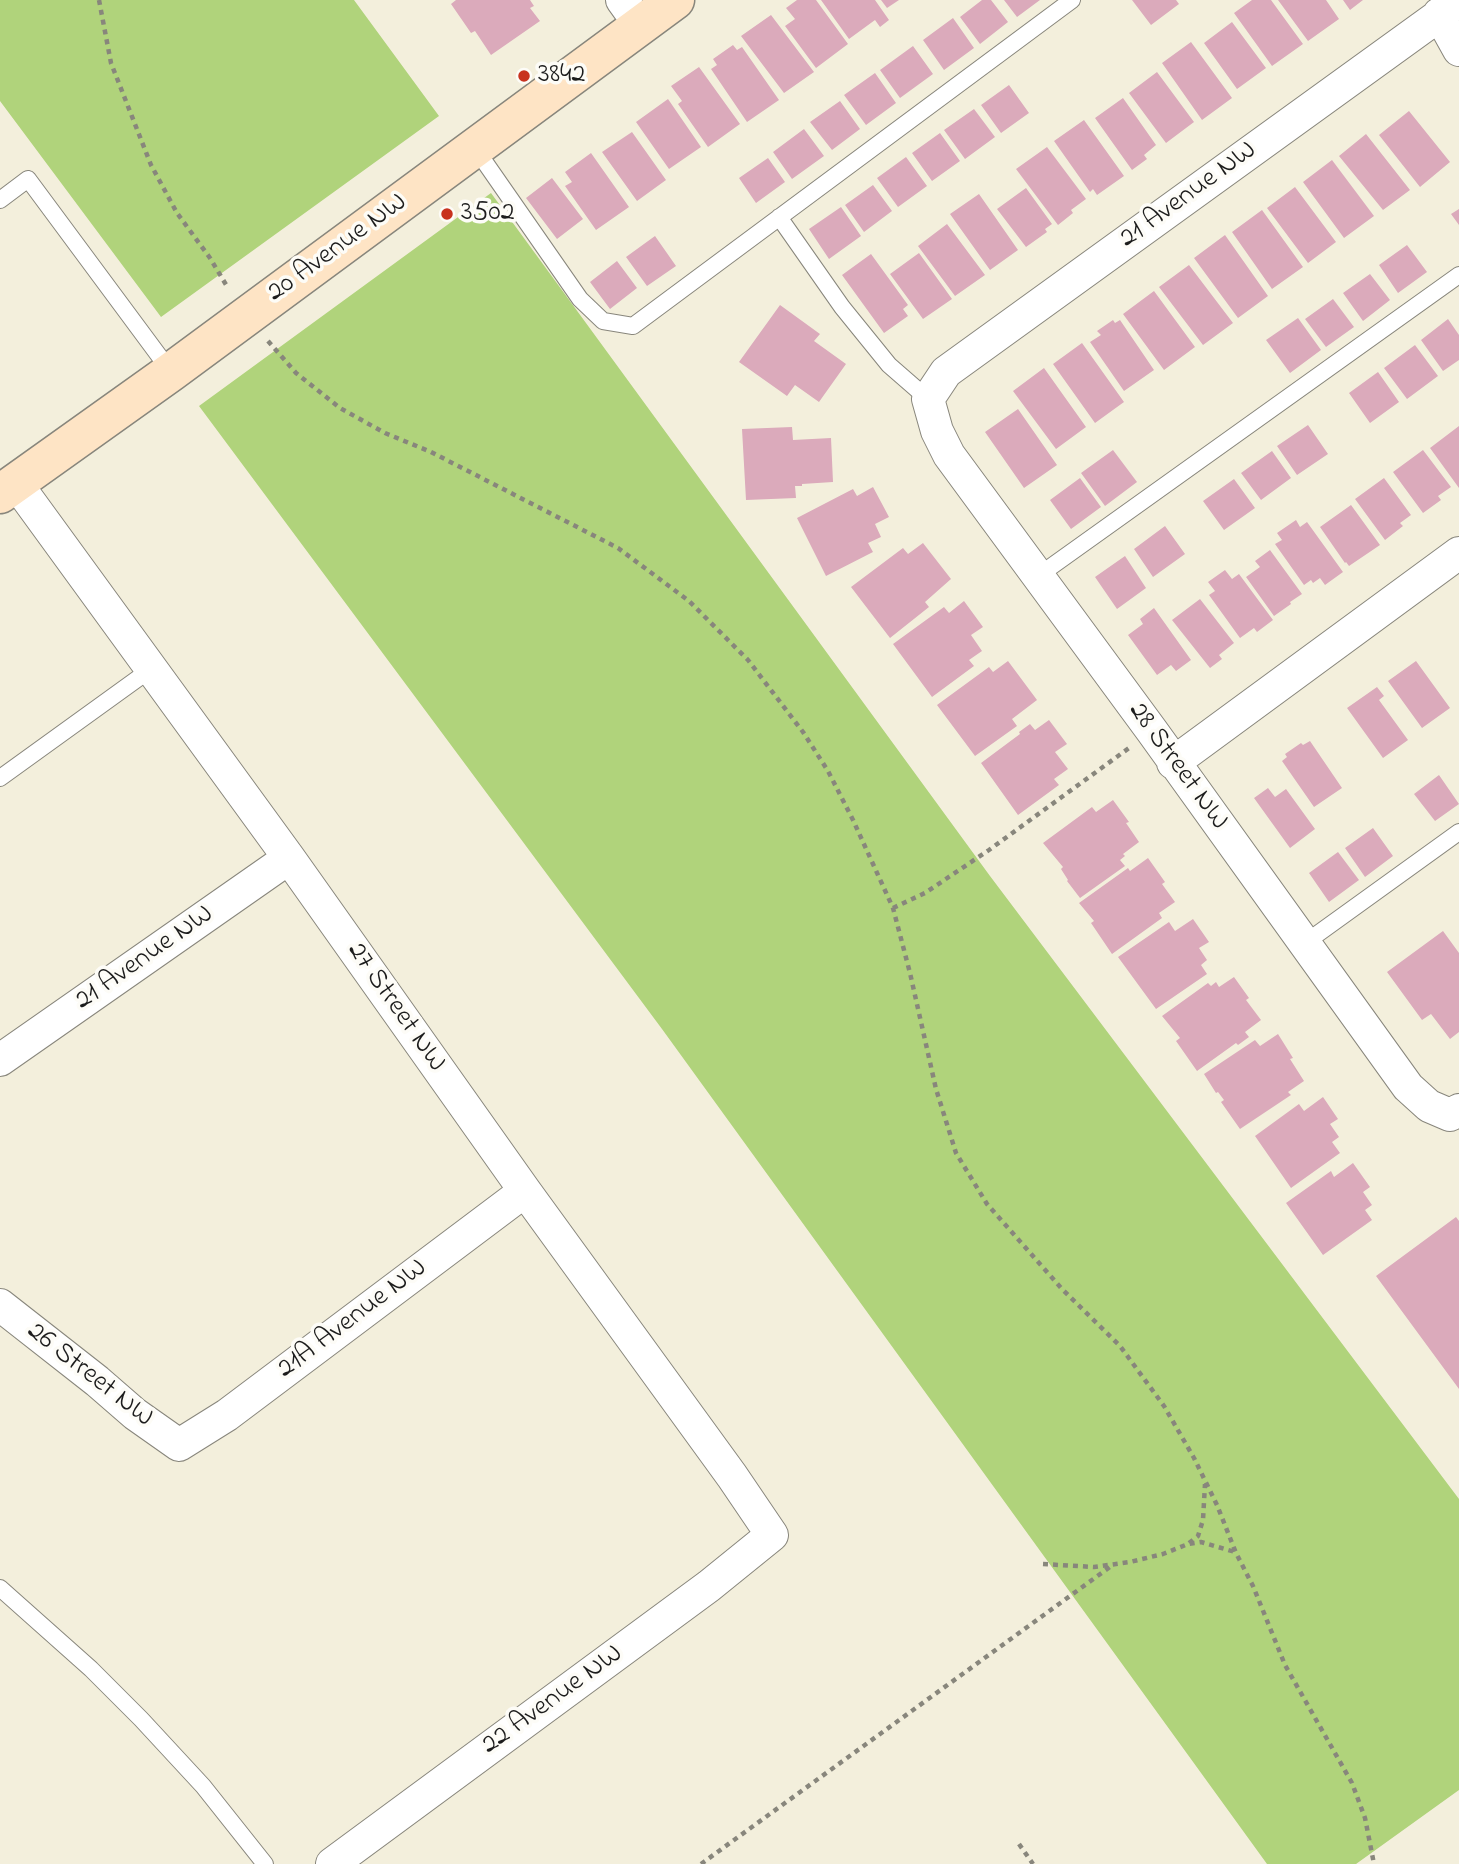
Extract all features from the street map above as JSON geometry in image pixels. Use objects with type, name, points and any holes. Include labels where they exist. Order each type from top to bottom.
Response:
[{"type":"street","name":"20 Avenue NW","points":[[8,489],[172,372],[475,148],[631,12],[675,0]]},
{"type":"street","points":[[1449,7],[1459,50]]},
{"type":"street","name":"21 Avenue NW","points":[[928,399],[946,372],[1449,7]]},
{"type":"street","name":"28 Street NW","points":[[928,399],[937,432],[949,455],[1408,1087],[1429,1107],[1454,1112]]},
{"type":"street","name":"27 Street NW","points":[[8,489],[151,669],[772,1535]]},
{"type":"street","points":[[1173,763],[1459,553]]},
{"type":"street","name":"21 Avenue NW","points":[[0,1060],[289,858]]},
{"type":"street","name":"21A Avenue NW","points":[[179,1445],[226,1415],[525,1191]]},
{"type":"street","name":"26 Street NW","points":[[0,1305],[135,1414],[179,1445]]},
{"type":"street","name":"22 Avenue NW","points":[[332,1864],[709,1586],[772,1535]]},
{"type":"lane","points":[[475,148],[580,299],[603,321],[633,326],[1072,0]]},
{"type":"lane","points":[[0,200],[28,179],[172,372]]},
{"type":"lane","points":[[779,217],[842,307],[889,365],[928,399]]},
{"type":"lane","points":[[1038,576],[1459,275]]},
{"type":"lane","points":[[0,778],[151,669]]},
{"type":"lane","points":[[1305,943],[1459,831]]},
{"type":"lane","points":[[0,1587],[91,1669],[141,1719],[203,1786],[265,1864]]},
{"type":"path","points":[[99,0],[111,63],[151,165],[177,213],[210,258],[230,292]]},
{"type":"path","points":[[266,339],[296,373],[341,408],[385,433],[431,452],[618,548],[689,601],[748,660],[803,732],[834,783],[893,908],[936,1089],[957,1153],[987,1204],[1062,1289],[1120,1346],[1164,1406],[1217,1505],[1285,1665],[1352,1783],[1365,1818],[1374,1864]]},
{"type":"path","points":[[893,908],[925,892],[989,850],[1152,731]]},
{"type":"path","points":[[1188,1544],[1198,1536],[1203,1520],[1205,1483]]},
{"type":"path","points":[[1043,1564],[1094,1567],[1130,1562],[1201,1542],[1236,1553]]},
{"type":"path","points":[[701,1864],[1114,1564]]},
{"type":"path","points":[[1019,1844],[1033,1864]]},
{"type":"green space","points":[[0,0],[354,0],[439,116],[161,317],[0,101]]},
{"type":"green space","points":[[491,193],[990,876],[1459,1499],[1459,1790],[1356,1864],[1267,1864],[662,1029],[199,406]]},
{"type":"building","points":[[456,0],[530,0],[534,6],[530,8],[540,21],[491,55],[475,31],[471,33],[451,4]]},
{"type":"building","points":[[797,0],[816,0],[848,44],[816,68],[785,26],[795,19],[786,8]]},
{"type":"building","points":[[821,0],[875,0],[889,20],[880,27],[875,20],[849,39]]},
{"type":"building","points":[[881,0],[899,0],[887,8]]},
{"type":"building","points":[[982,0],[991,0],[1008,22],[980,44],[960,17]]},
{"type":"building","points":[[1004,0],[1040,0],[1017,17]]},
{"type":"building","points":[[1132,0],[1176,0],[1179,4],[1151,25]]},
{"type":"building","points":[[1252,0],[1271,0],[1303,44],[1272,66],[1234,13]]},
{"type":"building","points":[[1278,0],[1326,0],[1339,19],[1308,41]]},
{"type":"building","points":[[1343,0],[1363,0],[1350,10]]},
{"type":"building","points":[[771,15],[814,72],[784,93],[741,36]]},
{"type":"building","points":[[953,18],[974,48],[944,70],[923,40]]},
{"type":"building","points":[[1232,22],[1266,68],[1237,89],[1204,43]]},
{"type":"building","points":[[1191,42],[1232,98],[1202,120],[1162,63]]},
{"type":"building","points":[[733,45],[737,50],[742,47],[779,100],[747,122],[711,69],[717,65],[713,59]]},
{"type":"building","points":[[913,46],[933,74],[900,98],[880,70]]},
{"type":"building","points":[[699,67],[740,124],[708,147],[678,104],[682,101],[671,86]]},
{"type":"building","points":[[1157,72],[1194,122],[1166,143],[1129,93]]},
{"type":"building","points":[[875,73],[896,103],[866,125],[844,95]]},
{"type":"building","points":[[1009,85],[1029,113],[1001,133],[981,105]]},
{"type":"building","points":[[1123,98],[1156,145],[1144,155],[1147,159],[1132,170],[1095,118]]},
{"type":"building","points":[[668,99],[701,147],[669,169],[636,122]]},
{"type":"building","points":[[840,101],[860,129],[832,150],[810,122]]},
{"type":"building","points":[[974,109],[995,137],[965,159],[944,130]]},
{"type":"building","points":[[1409,111],[1450,162],[1420,187],[1379,135]]},
{"type":"building","points":[[1084,120],[1124,176],[1097,195],[1093,189],[1090,192],[1054,141]]},
{"type":"building","points":[[804,129],[824,156],[792,179],[773,152]]},
{"type":"building","points":[[632,132],[666,180],[637,201],[602,152]]},
{"type":"building","points":[[940,133],[960,161],[932,181],[912,153]]},
{"type":"building","points":[[1366,134],[1410,190],[1383,210],[1339,156]]},
{"type":"building","points":[[1047,147],[1086,199],[1071,210],[1073,213],[1058,225],[1016,169]]},
{"type":"building","points":[[591,153],[629,207],[596,230],[565,186],[572,182],[565,172]]},
{"type":"building","points":[[906,157],[927,186],[898,207],[877,178]]},
{"type":"building","points":[[768,158],[785,182],[756,203],[739,178]]},
{"type":"building","points":[[1332,160],[1374,216],[1344,238],[1303,182]]},
{"type":"building","points":[[552,178],[583,219],[557,239],[526,198]]},
{"type":"building","points":[[873,185],[892,211],[864,232],[845,205]]},
{"type":"building","points":[[1295,187],[1336,242],[1308,263],[1267,208]]},
{"type":"building","points":[[1026,188],[1052,224],[1045,229],[1047,232],[1026,247],[997,209]]},
{"type":"building","points":[[979,194],[1018,250],[990,270],[950,214]]},
{"type":"building","points":[[841,207],[861,236],[829,259],[809,229]]},
{"type":"building","points":[[1459,209],[1459,225],[1451,214]]},
{"type":"building","points":[[1262,210],[1303,267],[1272,289],[1232,232]]},
{"type":"building","points":[[947,224],[985,275],[955,296],[918,246]]},
{"type":"building","points":[[1225,235],[1268,296],[1238,318],[1194,258]]},
{"type":"building","points":[[655,236],[676,266],[647,286],[626,257]]},
{"type":"building","points":[[1407,245],[1427,272],[1398,293],[1379,265]]},
{"type":"building","points":[[919,253],[952,299],[923,319],[890,274]]},
{"type":"building","points":[[871,254],[908,305],[903,309],[908,316],[884,333],[842,275]]},
{"type":"building","points":[[617,261],[637,288],[610,309],[590,282]]},
{"type":"building","points":[[1189,265],[1233,323],[1203,345],[1159,287]]},
{"type":"building","points":[[1370,274],[1390,300],[1363,321],[1343,293]]},
{"type":"building","points":[[1154,291],[1195,347],[1164,370],[1123,314]]},
{"type":"building","points":[[1333,299],[1354,327],[1326,347],[1305,319]]},
{"type":"building","points":[[780,305],[820,334],[814,341],[846,364],[819,402],[795,385],[787,396],[739,362]]},
{"type":"building","points":[[1298,318],[1321,350],[1290,373],[1266,340]]},
{"type":"building","points":[[1448,319],[1459,335],[1459,360],[1443,371],[1421,340]]},
{"type":"building","points":[[1113,320],[1115,323],[1120,320],[1154,370],[1124,391],[1090,342],[1101,335],[1097,331]]},
{"type":"building","points":[[1082,343],[1124,402],[1095,423],[1053,364]]},
{"type":"building","points":[[1415,345],[1438,376],[1407,399],[1384,368]]},
{"type":"building","points":[[1044,368],[1086,427],[1056,449],[1013,391]]},
{"type":"building","points":[[1378,372],[1399,402],[1370,423],[1349,393]]},
{"type":"building","points":[[1018,409],[1057,465],[1024,488],[985,432]]},
{"type":"building","points":[[1308,425],[1328,454],[1297,475],[1277,446]]},
{"type":"building","points":[[1459,426],[1459,488],[1430,448]]},
{"type":"building","points":[[792,427],[793,440],[831,438],[833,482],[795,486],[796,498],[746,500],[742,429]]},
{"type":"building","points":[[1113,450],[1137,482],[1105,506],[1081,473]]},
{"type":"building","points":[[1423,450],[1451,487],[1438,496],[1441,500],[1423,513],[1393,472]]},
{"type":"building","points":[[1272,451],[1291,478],[1261,500],[1241,473]]},
{"type":"building","points":[[1080,478],[1101,507],[1071,529],[1050,500]]},
{"type":"building","points":[[1384,478],[1411,515],[1400,523],[1403,526],[1385,540],[1355,499]]},
{"type":"building","points":[[1234,479],[1255,508],[1224,530],[1203,501]]},
{"type":"building","points":[[873,487],[889,517],[875,524],[881,537],[868,543],[873,552],[826,576],[797,518],[853,489],[857,496]]},
{"type":"building","points":[[1351,505],[1380,545],[1349,566],[1320,527]]},
{"type":"building","points":[[1296,520],[1300,527],[1307,522],[1343,572],[1325,585],[1320,578],[1304,585],[1275,544],[1282,540],[1277,533]]},
{"type":"building","points":[[1165,526],[1185,554],[1153,577],[1134,549]]},
{"type":"building","points":[[923,543],[951,579],[925,602],[929,607],[890,638],[851,587],[903,548],[908,554]]},
{"type":"building","points":[[1270,550],[1302,594],[1274,616],[1246,577],[1260,567],[1255,561]]},
{"type":"building","points":[[1125,556],[1146,588],[1117,609],[1095,577]]},
{"type":"building","points":[[1225,570],[1232,579],[1239,574],[1273,620],[1257,632],[1254,628],[1240,638],[1209,595],[1215,591],[1208,582]]},
{"type":"building","points":[[1200,599],[1234,643],[1219,655],[1222,659],[1210,668],[1172,620]]},
{"type":"building","points":[[964,601],[983,627],[971,635],[982,651],[969,660],[974,666],[932,697],[893,644],[944,607],[949,613]]},
{"type":"building","points":[[1154,608],[1191,660],[1176,671],[1171,665],[1157,675],[1128,635],[1143,624],[1140,619]]},
{"type":"building","points":[[1008,661],[1037,700],[1012,719],[1017,726],[975,756],[937,705],[989,667],[993,672]]},
{"type":"building","points":[[1416,661],[1450,708],[1422,728],[1388,681]]},
{"type":"building","points":[[1377,687],[1384,696],[1379,700],[1408,740],[1383,758],[1347,708]]},
{"type":"building","points":[[1049,720],[1067,744],[1055,752],[1068,769],[1054,779],[1059,785],[1018,815],[981,763],[1030,724],[1035,730]]},
{"type":"building","points":[[1310,741],[1342,788],[1314,807],[1282,761],[1287,757],[1285,754],[1301,743],[1303,745]]},
{"type":"building","points":[[1439,775],[1459,804],[1435,821],[1414,794]]},
{"type":"building","points":[[1268,788],[1275,797],[1286,789],[1315,829],[1290,848],[1254,798]]},
{"type":"building","points":[[1113,800],[1139,842],[1123,854],[1125,856],[1120,860],[1125,866],[1080,898],[1067,881],[1061,869],[1063,867],[1043,843],[1092,807],[1096,812]]},
{"type":"building","points":[[1373,828],[1393,856],[1365,877],[1345,848]]},
{"type":"building","points":[[1338,852],[1359,880],[1329,902],[1309,873]]},
{"type":"building","points":[[1148,858],[1175,902],[1159,913],[1162,918],[1112,954],[1091,923],[1094,921],[1079,903],[1128,868],[1130,871]]},
{"type":"building","points":[[1193,919],[1209,942],[1199,948],[1207,960],[1201,965],[1207,974],[1156,1009],[1118,957],[1169,922],[1175,931]]},
{"type":"building","points":[[1443,931],[1459,953],[1459,1032],[1450,1039],[1431,1014],[1422,1020],[1387,972]]},
{"type":"building","points":[[1234,977],[1261,1020],[1245,1032],[1249,1037],[1197,1071],[1176,1041],[1180,1038],[1162,1016],[1208,983],[1211,986],[1216,982],[1219,987]]},
{"type":"building","points":[[1278,1034],[1304,1081],[1288,1092],[1291,1095],[1240,1129],[1221,1102],[1224,1100],[1204,1074],[1255,1040],[1260,1046]]},
{"type":"building","points":[[1323,1097],[1338,1119],[1330,1124],[1339,1137],[1332,1142],[1340,1153],[1291,1188],[1255,1136],[1299,1104],[1304,1111]]},
{"type":"building","points":[[1353,1163],[1370,1187],[1363,1192],[1372,1205],[1365,1210],[1372,1220],[1323,1255],[1286,1203],[1331,1171],[1334,1177]]},
{"type":"building","points":[[1456,1217],[1459,1221],[1459,1389],[1376,1276]]},
{"type":"place","name":"3842","points":[[524,76]]},
{"type":"place","name":"3502","points":[[447,214]]}]
